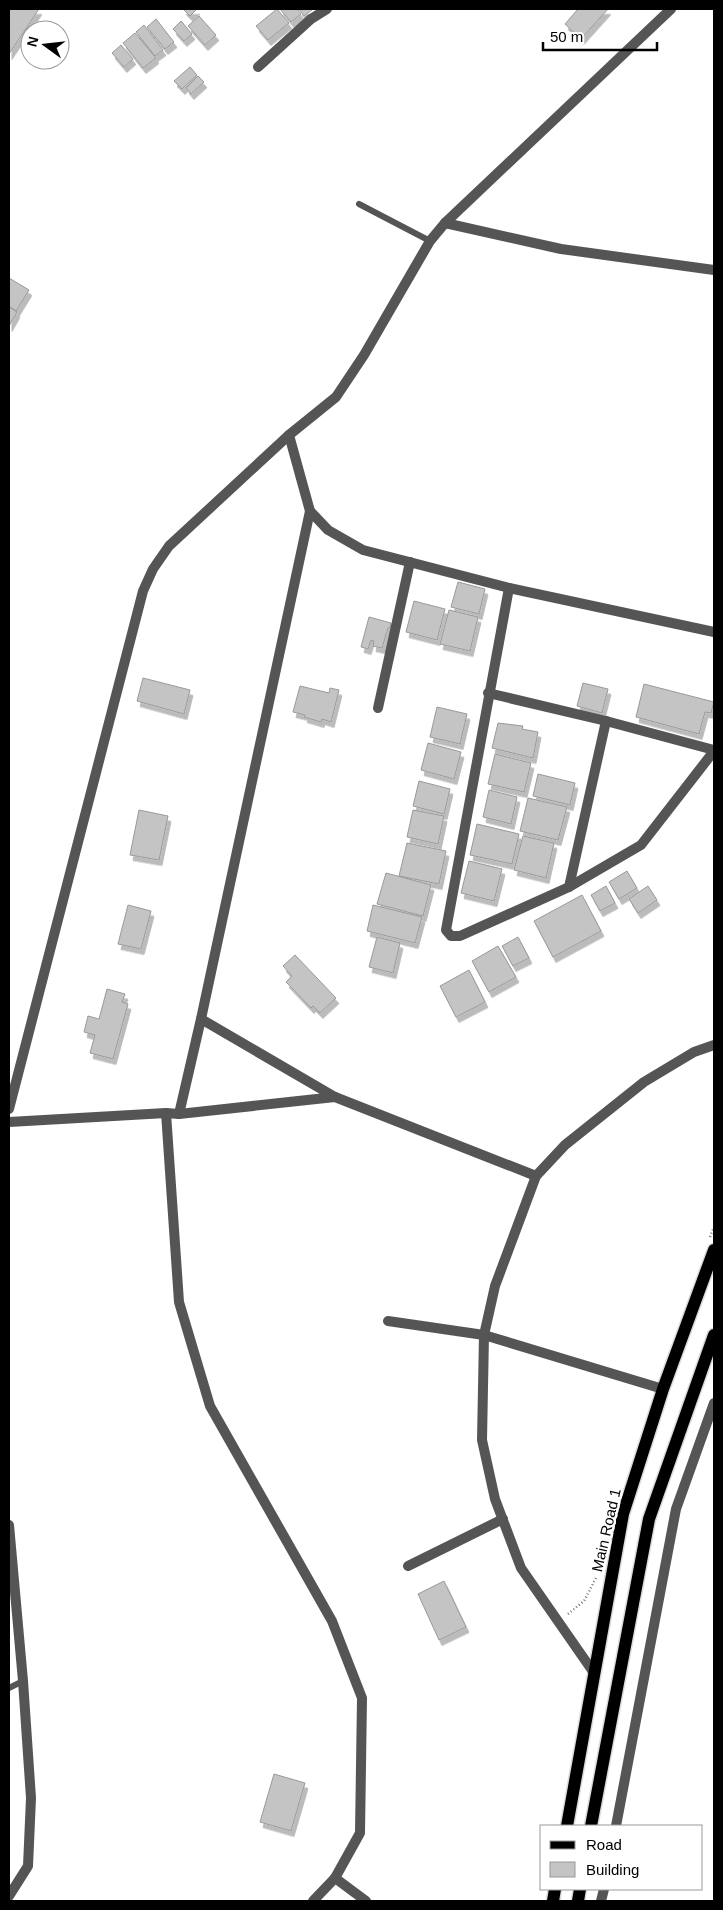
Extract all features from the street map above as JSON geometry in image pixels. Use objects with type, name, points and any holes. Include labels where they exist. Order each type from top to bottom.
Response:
[{"type":"main road","name":"Main Road 1","points":[[567,1825],[624,1514],[663,1389],[714,1250]]},
{"type":"main road","points":[[592,1825],[649,1519],[714,1335]]},
{"type":"street","points":[[258,67],[311,19],[327,9]]},
{"type":"street","points":[[9,1109],[143,591],[153,569],[169,546],[289,436],[336,397],[364,355],[430,241],[444,223],[671,9]]},
{"type":"street","points":[[444,223],[561,249],[714,270]]},
{"type":"street","points":[[179,1114],[310,511],[289,436]]},
{"type":"street","points":[[310,511],[328,530],[363,550],[509,588],[714,632]]},
{"type":"street","points":[[378,708],[410,562]]},
{"type":"street","points":[[488,693],[606,721],[714,751],[641,845],[568,887],[460,936],[451,936],[446,930],[488,693],[509,588]]},
{"type":"street","points":[[568,887],[606,721]]},
{"type":"street","points":[[201,1019],[335,1097],[536,1176]]},
{"type":"street","points":[[594,1673],[522,1568],[495,1499],[482,1440],[484,1335],[494,1286],[536,1176],[565,1145],[644,1082],[694,1052],[714,1044]]},
{"type":"street","points":[[9,1122],[166,1113],[179,1114],[335,1097]]},
{"type":"street","points":[[166,1113],[179,1302],[210,1406],[332,1621],[362,1698],[360,1833],[334,1878],[313,1901]]},
{"type":"street","points":[[388,1321],[484,1335],[663,1389]]},
{"type":"street","points":[[616,1825],[676,1510],[714,1403]]},
{"type":"street","points":[[408,1566],[503,1519]]},
{"type":"street","points":[[9,1525],[31,1798],[28,1866],[9,1896]]},
{"type":"street","points":[[334,1878],[366,1901]]},
{"type":"lane","points":[[359,204],[430,241]]},
{"type":"lane","points":[[9,1688],[23,1681]]},
{"type":"building","points":[[9,9],[39,9],[32,20],[20,20],[20,38],[9,54]]},
{"type":"building","points":[[183,9],[197,9],[190,16]]},
{"type":"building","points":[[277,9],[289,23],[268,40],[256,26]]},
{"type":"building","points":[[280,9],[297,9],[301,14],[291,22]]},
{"type":"building","points":[[299,9],[313,9],[304,16]]},
{"type":"building","points":[[578,9],[608,9],[581,39],[565,24]]},
{"type":"building","points":[[199,16],[216,35],[205,45],[188,26]]},
{"type":"building","points":[[156,19],[174,42],[165,49],[147,27]]},
{"type":"building","points":[[181,21],[192,34],[184,41],[173,29]]},
{"type":"building","points":[[144,25],[163,50],[155,56],[136,32]]},
{"type":"building","points":[[135,33],[156,58],[143,68],[123,43]]},
{"type":"building","points":[[121,45],[133,59],[124,67],[112,53]]},
{"type":"building","points":[[190,67],[197,75],[182,89],[174,81]]},
{"type":"building","points":[[198,76],[204,82],[191,94],[186,88]]},
{"type":"building","points":[[9,278],[29,290],[16,311],[9,306]]},
{"type":"building","points":[[9,307],[17,312],[9,326]]},
{"type":"building","points":[[458,582],[485,589],[479,614],[451,607]]},
{"type":"building","points":[[414,601],[445,609],[437,640],[406,632]]},
{"type":"building","points":[[449,610],[478,617],[470,651],[440,644]]},
{"type":"building","points":[[369,617],[391,623],[382,648],[373,646],[374,641],[371,640],[368,649],[361,647]]},
{"type":"building","points":[[143,678],[190,690],[184,714],[137,701]]},
{"type":"building","points":[[583,683],[608,689],[602,713],[577,706]]},
{"type":"building","points":[[644,684],[714,702],[711,713],[705,712],[699,734],[636,717]]},
{"type":"building","points":[[300,686],[329,693],[330,688],[339,690],[331,722],[322,719],[321,722],[293,712]]},
{"type":"building","points":[[437,707],[467,714],[460,744],[430,737]]},
{"type":"building","points":[[498,723],[523,726],[522,729],[538,732],[533,758],[492,748]]},
{"type":"building","points":[[428,743],[461,752],[454,779],[421,770]]},
{"type":"building","points":[[495,754],[531,763],[524,792],[488,784]]},
{"type":"building","points":[[538,774],[575,783],[570,805],[533,796]]},
{"type":"building","points":[[419,781],[450,789],[444,814],[413,806]]},
{"type":"building","points":[[489,790],[517,797],[511,824],[483,817]]},
{"type":"building","points":[[528,798],[567,807],[558,840],[520,831]]},
{"type":"building","points":[[139,810],[168,816],[159,860],[130,855]]},
{"type":"building","points":[[413,810],[444,816],[438,844],[407,837]]},
{"type":"building","points":[[477,824],[519,834],[512,864],[470,855]]},
{"type":"building","points":[[523,836],[554,843],[546,878],[514,870]]},
{"type":"building","points":[[407,843],[446,851],[439,884],[399,876]]},
{"type":"building","points":[[469,861],[502,869],[494,901],[461,893]]},
{"type":"building","points":[[627,871],[637,888],[619,899],[609,882]]},
{"type":"building","points":[[386,873],[431,885],[423,916],[377,904]]},
{"type":"building","points":[[606,886],[615,903],[600,911],[591,895]]},
{"type":"building","points":[[648,886],[657,900],[638,913],[629,899]]},
{"type":"building","points":[[582,895],[601,931],[553,957],[534,921]]},
{"type":"building","points":[[128,905],[151,911],[141,949],[118,944]]},
{"type":"building","points":[[373,905],[422,917],[415,943],[367,931]]},
{"type":"building","points":[[377,937],[400,943],[393,973],[369,967]]},
{"type":"building","points":[[518,937],[529,958],[513,966],[502,946]]},
{"type":"building","points":[[498,946],[516,977],[489,992],[472,961]]},
{"type":"building","points":[[295,955],[336,998],[320,1013],[313,1006],[311,1008],[286,982],[292,976],[283,966]]},
{"type":"building","points":[[469,970],[485,1002],[456,1017],[440,986]]},
{"type":"building","points":[[107,989],[125,994],[122,1002],[128,1004],[113,1059],[90,1053],[95,1035],[84,1032],[88,1016],[99,1019]]},
{"type":"building","points":[[444,1581],[466,1627],[439,1640],[418,1594]]},
{"type":"building","points":[[274,1774],[305,1783],[291,1831],[260,1822]]}]
